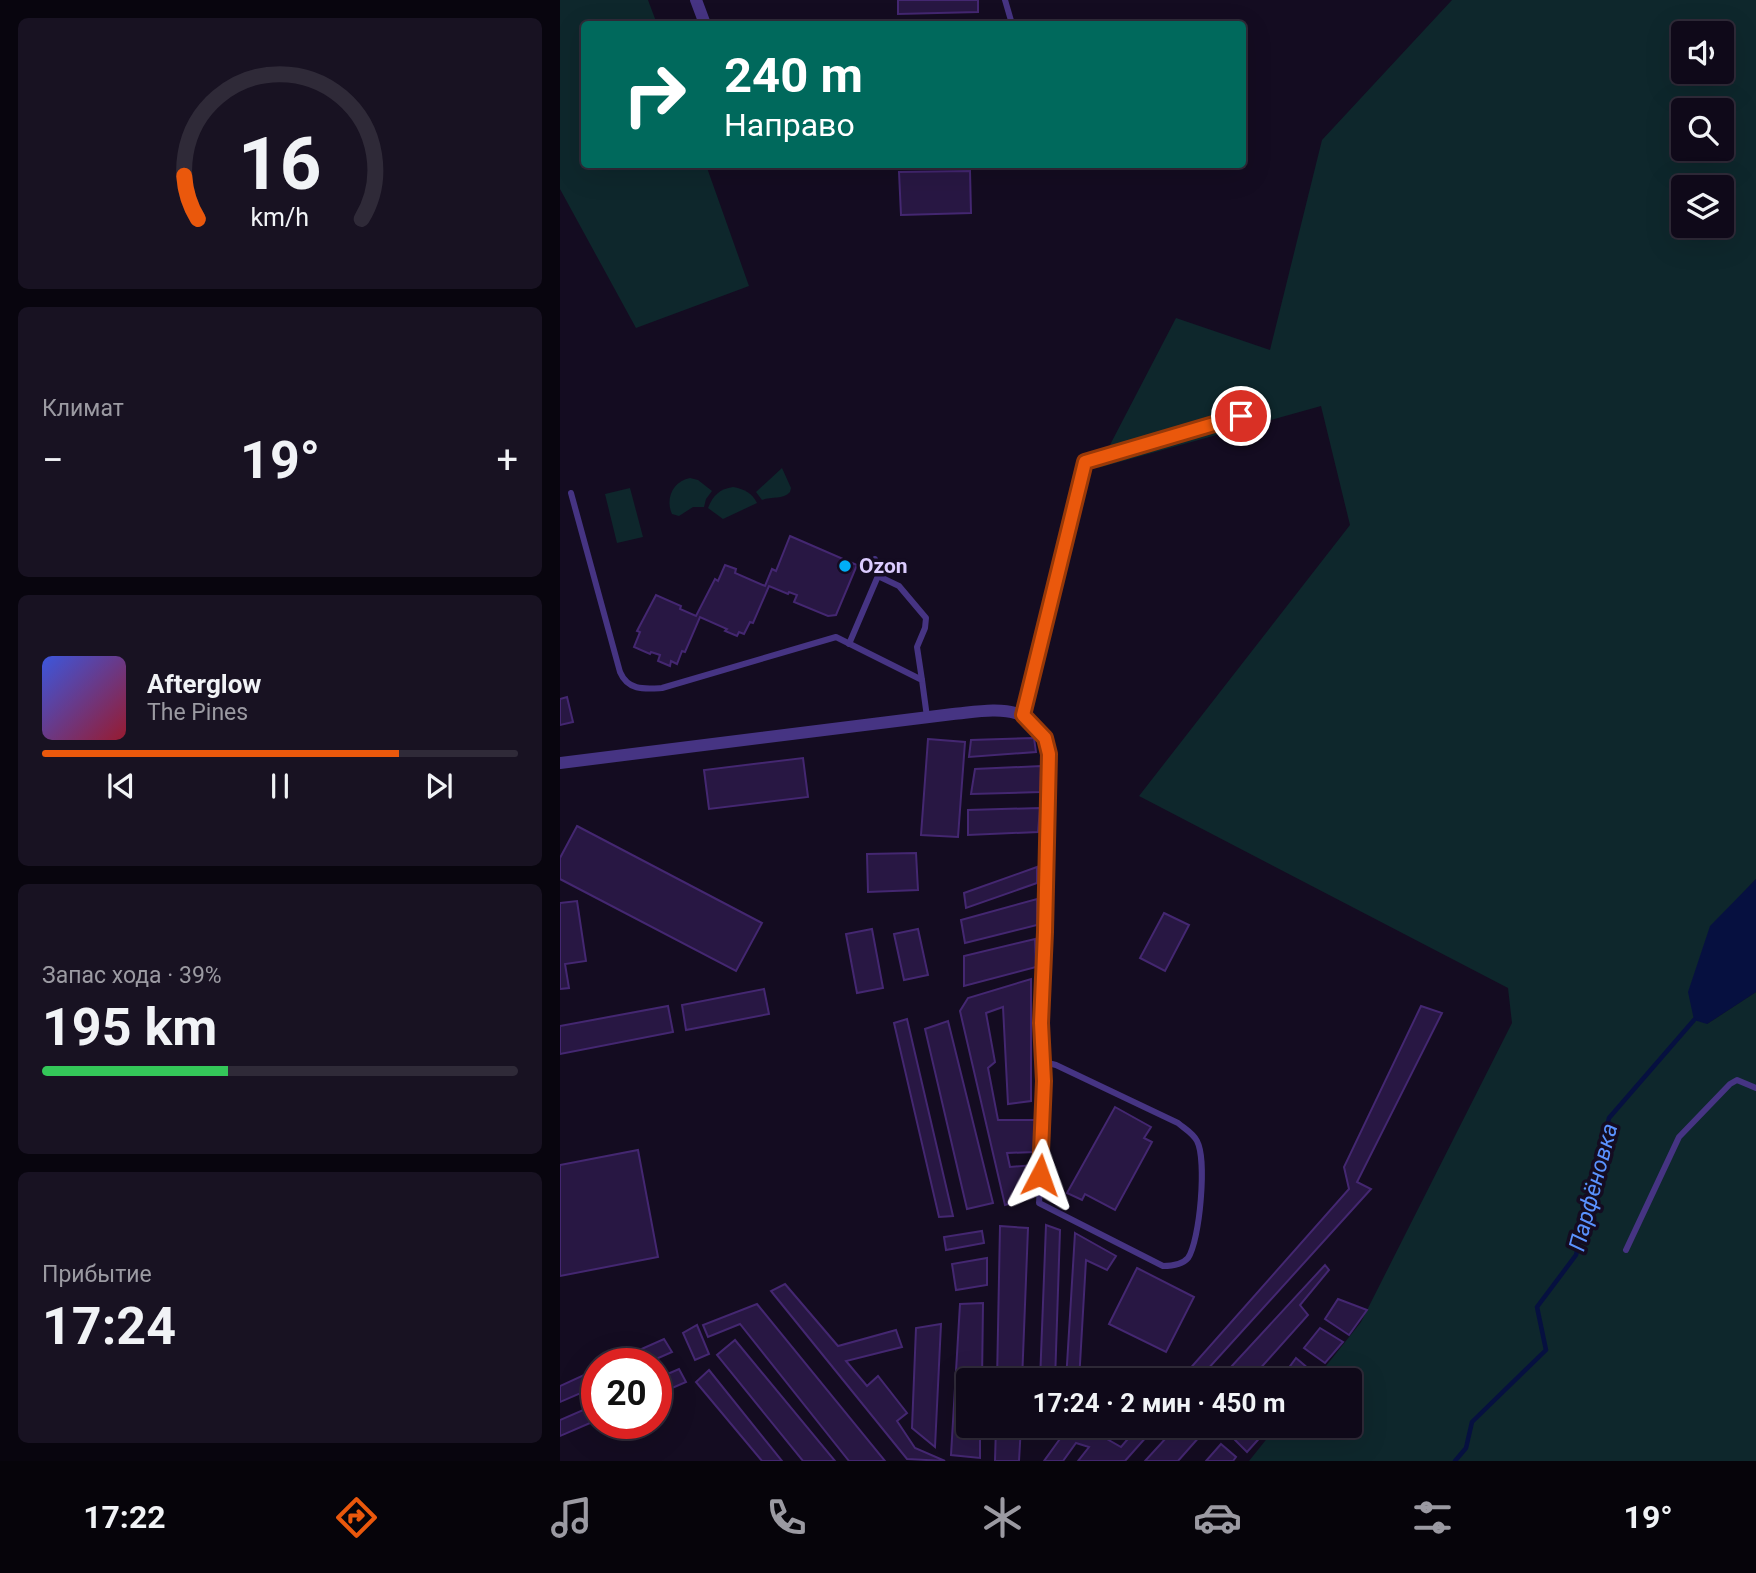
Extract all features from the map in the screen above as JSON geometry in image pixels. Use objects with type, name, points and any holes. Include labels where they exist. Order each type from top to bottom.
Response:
[{"type":"street","points":[[696,0],[704,21]]},
{"type":"street","points":[[560,763],[993,710],[1010,710],[1023,715],[1045,738],[1049,754],[1041,1023],[1044,1062]]},
{"type":"lane","points":[[1005,0],[1011,21]]},
{"type":"lane","points":[[1023,715],[1085,462],[1241,416]]},
{"type":"lane","points":[[571,494],[622,679],[632,687],[663,688],[836,637],[922,680]]},
{"type":"lane","points":[[849,644],[878,576],[875,559]]},
{"type":"lane","points":[[878,576],[900,586],[926,618],[917,647],[927,718]]},
{"type":"lane","points":[[1044,1062],[1056,1065],[1178,1123],[1199,1143],[1202,1206],[1196,1241],[1186,1260],[1176,1265],[1163,1266],[1038,1203],[1044,1119],[1044,1062]]},
{"type":"lane","points":[[1626,1250],[1679,1137],[1730,1084],[1737,1080],[1752,1084],[1756,1088]]},
{"type":"green space","points":[[560,0],[648,0],[656,21],[581,21],[581,168],[707,168],[749,286],[636,328],[560,189]]},
{"type":"green space","points":[[1452,0],[1756,0],[1756,879],[1741,895],[1707,1024],[1756,992],[1756,1461],[1249,1461],[1267,1438],[1362,1438],[1362,1368],[1324,1368],[1361,1322],[1512,1023],[1508,988],[1139,796],[1350,525],[1321,406],[1098,468],[1176,318],[1270,350],[1322,140]]},
{"type":"green space","points":[[782,468],[791,488],[790,492],[784,496],[762,500],[756,492]]},
{"type":"green space","points":[[690,478],[698,480],[712,491],[704,507],[693,507],[679,516],[672,514],[669,502],[672,492],[679,483]]},
{"type":"green space","points":[[733,487],[747,492],[757,503],[723,519],[708,508],[718,493]]},
{"type":"green space","points":[[630,488],[643,537],[617,543],[605,494]]},
{"type":"shaded area","points":[[1756,879],[1756,992],[1707,1024],[1694,1020],[1688,992],[1710,926]]},
{"type":"building","points":[[898,0],[978,0],[978,12],[898,14]]},
{"type":"building","points":[[970,171],[971,213],[901,215],[899,172]]},
{"type":"building","points":[[790,536],[857,565],[836,615],[828,616],[794,602],[797,595],[769,586],[753,623],[750,622],[744,634],[739,632],[737,636],[700,617],[685,652],[682,651],[677,664],[671,661],[670,666],[658,661],[660,655],[634,647],[640,632],[637,631],[656,595],[696,616],[725,565],[736,569],[735,573],[765,586],[772,569],[776,571]]},
{"type":"building","points":[[567,697],[573,722],[560,725],[560,699]]},
{"type":"building","points":[[1034,738],[1036,752],[969,757],[971,740]]},
{"type":"building","points":[[928,739],[965,742],[958,837],[921,835]]},
{"type":"building","points":[[803,758],[808,797],[709,809],[704,770]]},
{"type":"building","points":[[1041,766],[1040,792],[971,794],[975,769]]},
{"type":"building","points":[[1040,808],[1038,832],[968,835],[968,810]]},
{"type":"building","points":[[577,826],[762,923],[736,971],[560,879],[560,858]]},
{"type":"building","points":[[916,853],[918,890],[868,892],[867,854]]},
{"type":"building","points":[[1037,867],[1037,883],[966,908],[964,893]]},
{"type":"building","points":[[1037,899],[1037,925],[965,943],[961,920]]},
{"type":"building","points":[[577,901],[586,961],[565,964],[569,988],[560,989],[560,903]]},
{"type":"building","points":[[1164,913],[1189,925],[1165,971],[1140,958]]},
{"type":"building","points":[[872,929],[883,988],[857,993],[846,934]]},
{"type":"building","points":[[918,929],[928,975],[904,980],[894,934]]},
{"type":"building","points":[[1035,939],[1036,967],[964,986],[964,956]]},
{"type":"building","points":[[1031,979],[1031,1101],[1008,1104],[1003,1007],[986,1013],[995,1062],[988,1068],[998,1120],[1035,1120],[1035,1152],[1007,1153],[1010,1167],[1035,1165],[1033,1197],[1005,1205],[960,1011],[968,998]]},
{"type":"building","points":[[764,989],[769,1014],[686,1030],[682,1005]]},
{"type":"building","points":[[668,1006],[673,1032],[560,1054],[560,1026]]},
{"type":"building","points":[[1421,1006],[1442,1013],[1357,1182],[1371,1189],[1209,1368],[1191,1368],[1349,1189],[1344,1167]]},
{"type":"building","points":[[907,1019],[953,1216],[939,1217],[894,1023]]},
{"type":"building","points":[[948,1021],[993,1203],[967,1209],[925,1029]]},
{"type":"building","points":[[1115,1107],[1151,1127],[1144,1138],[1152,1142],[1115,1210],[1085,1194],[1082,1200],[1067,1193]]},
{"type":"building","points":[[638,1150],[658,1257],[560,1276],[560,1165]]},
{"type":"building","points":[[1046,1225],[1060,1230],[1055,1368],[1040,1368]]},
{"type":"building","points":[[1000,1226],[1028,1228],[1023,1368],[997,1368]]},
{"type":"building","points":[[982,1231],[984,1243],[946,1250],[944,1237]]},
{"type":"building","points":[[1075,1233],[1116,1256],[1107,1270],[1086,1260],[1080,1368],[1067,1368]]},
{"type":"building","points":[[987,1258],[987,1285],[956,1290],[952,1264]]},
{"type":"building","points":[[1325,1265],[1329,1270],[1300,1305],[1308,1315],[1261,1368],[1230,1368]]},
{"type":"building","points":[[1137,1268],[1194,1297],[1166,1352],[1109,1324]]},
{"type":"building","points":[[785,1284],[838,1346],[896,1330],[902,1347],[846,1361],[867,1386],[878,1376],[907,1413],[897,1421],[915,1448],[945,1461],[907,1459],[771,1291]]},
{"type":"building","points":[[1338,1299],[1367,1310],[1349,1335],[1325,1319]]},
{"type":"building","points":[[983,1303],[982,1368],[956,1368],[960,1304]]},
{"type":"building","points":[[757,1304],[885,1461],[849,1461],[740,1324],[708,1337],[703,1325]]},
{"type":"building","points":[[941,1324],[935,1447],[912,1428],[916,1328]]},
{"type":"building","points":[[697,1325],[709,1354],[695,1360],[683,1333]]},
{"type":"building","points":[[1320,1328],[1343,1342],[1325,1363],[1304,1348]]},
{"type":"building","points":[[664,1339],[670,1348],[644,1348]]},
{"type":"building","points":[[735,1340],[835,1461],[803,1461],[717,1355]]},
{"type":"building","points":[[1296,1358],[1308,1368],[1289,1368]]},
{"type":"building","points":[[679,1369],[686,1382],[672,1388],[672,1372]]},
{"type":"building","points":[[709,1370],[782,1461],[762,1461],[696,1382]]},
{"type":"building","points":[[956,1371],[956,1438],[980,1438],[980,1458],[951,1455]]},
{"type":"building","points":[[581,1376],[581,1393],[560,1402],[560,1386]]},
{"type":"building","points":[[581,1411],[581,1427],[560,1436],[560,1420]]},
{"type":"building","points":[[996,1438],[1020,1438],[1019,1461],[995,1461]]},
{"type":"building","points":[[1061,1438],[1105,1438],[1121,1447],[1129,1438],[1145,1438],[1125,1461],[1078,1461],[1089,1447],[1076,1443],[1063,1461],[1044,1461]]},
{"type":"building","points":[[1166,1438],[1198,1438],[1178,1461],[1145,1461]]},
{"type":"building","points":[[1233,1438],[1260,1438],[1247,1452]]},
{"type":"building","points":[[1221,1444],[1236,1457],[1233,1461],[1206,1461]]},
{"type":"waterway","name":"Парфёновка","points":[[1455,1461],[1466,1448],[1472,1422],[1546,1350],[1537,1307],[1576,1255],[1609,1118],[1694,1020]]},
{"type":"place","name":"Ozon","points":[[845,566]]},
{"type":"route","points":[[1040,1175],[1044,1119],[1041,1023],[1049,754],[1045,738],[1023,715],[1085,462],[1241,416]]}]
